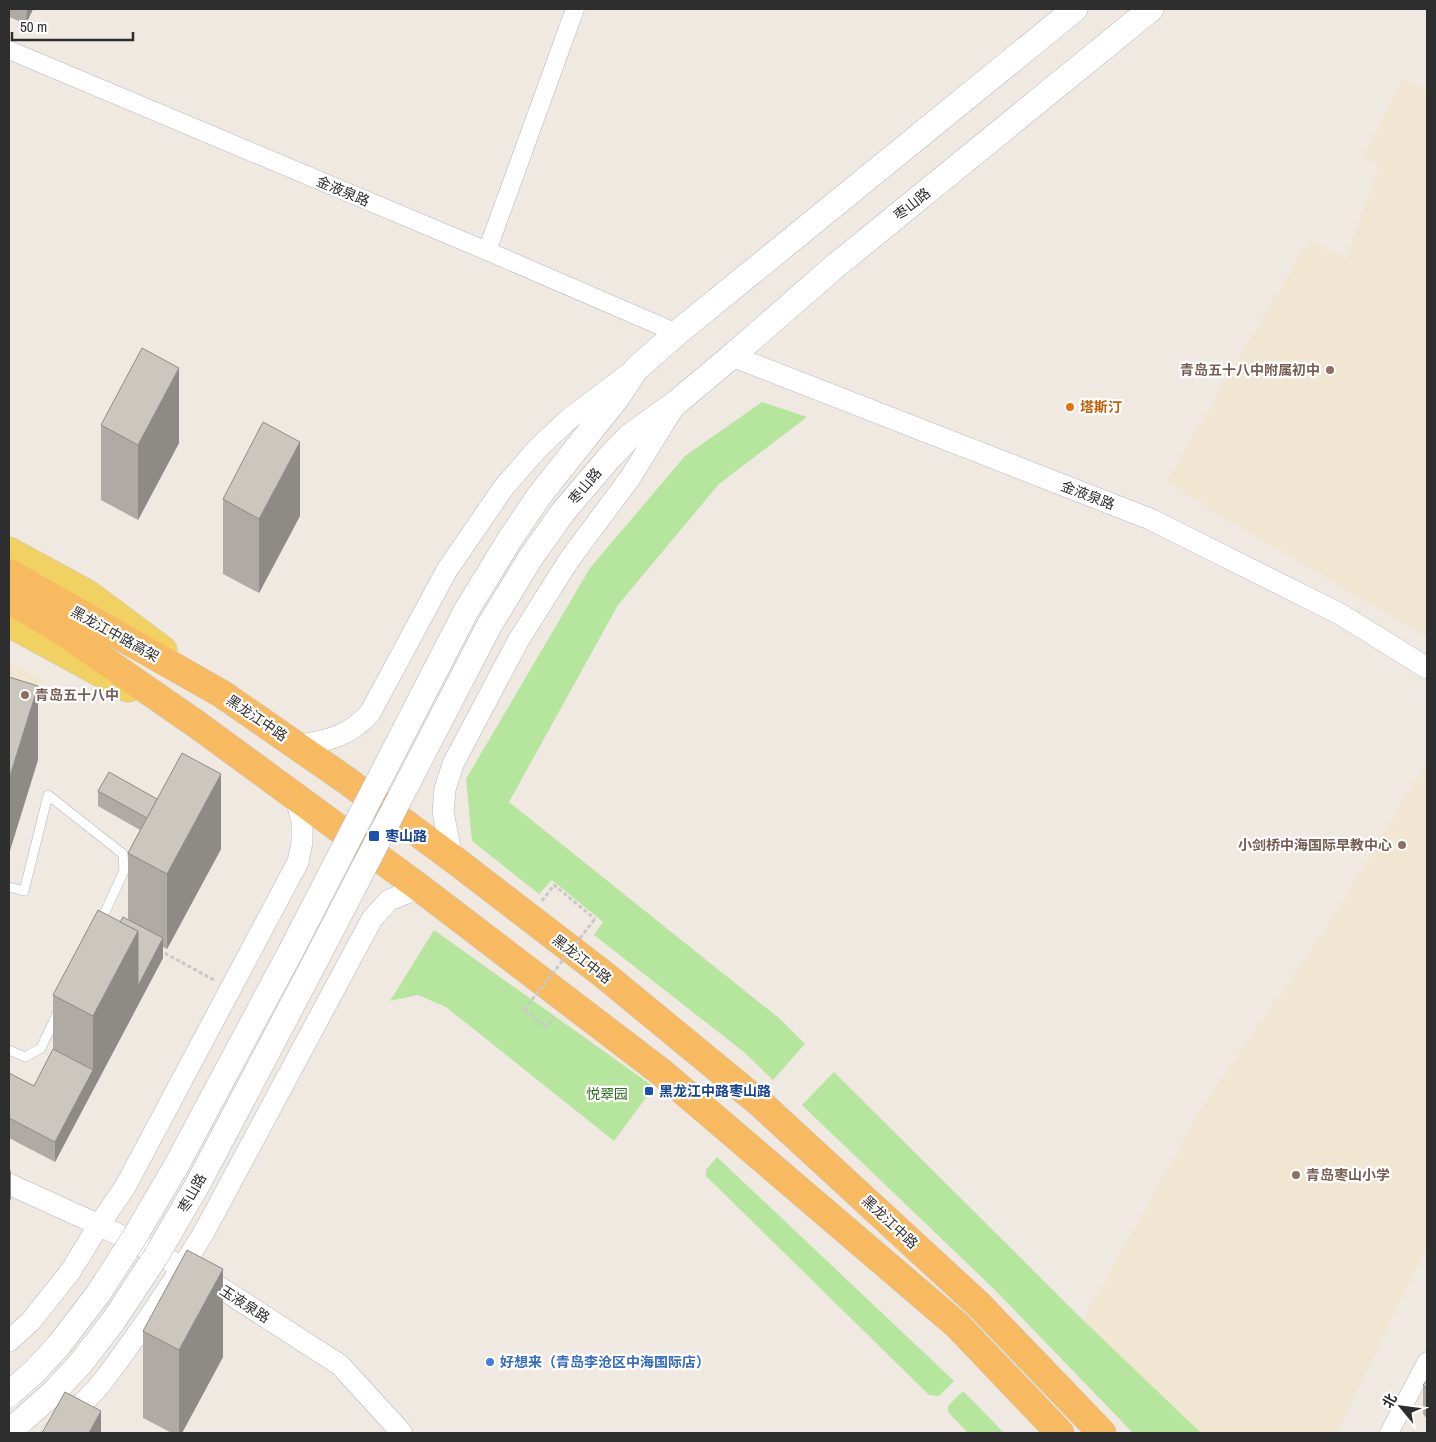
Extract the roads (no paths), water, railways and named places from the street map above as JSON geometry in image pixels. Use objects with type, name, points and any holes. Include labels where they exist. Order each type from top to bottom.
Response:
[{"type":"highway","name":"黑龙江中路高架","points":[[9,573],[222,694]]},
{"type":"highway","name":"黑龙江中路高架","points":[[9,600],[62,631],[199,726]]},
{"type":"highway","name":"黑龙江中路","points":[[222,694],[297,745],[452,858],[603,974],[761,1104],[978,1304],[1102,1433]]},
{"type":"highway","points":[[199,726],[420,888],[661,1072],[957,1325],[1060,1433]]},
{"type":"main road","name":"枣山路","points":[[9,1394],[34,1372],[59,1345],[98,1294],[134,1238],[175,1168],[292,949],[466,611],[515,531],[539,496],[617,398],[636,369],[677,333],[1075,9]]},
{"type":"main road","name":"枣山路","points":[[9,1432],[55,1391],[80,1364],[114,1320],[156,1256],[204,1174],[489,626],[531,557],[557,520],[629,437],[676,403],[833,268],[1151,9]]},
{"type":"main road","name":"黑龙江中路","points":[[9,551],[88,594],[222,694]]},
{"type":"main road","points":[[9,623],[199,726]]},
{"type":"street","points":[[487,251],[575,9]]},
{"type":"street","name":"金液泉路","points":[[9,50],[677,333]]},
{"type":"street","name":"金液泉路","points":[[732,356],[1150,519],[1340,614],[1427,668]]},
{"type":"street","name":"枣山路","points":[[297,745],[321,742],[338,736],[356,727],[364,720],[370,713],[448,570],[504,487],[538,448],[569,419],[636,369]]},
{"type":"street","name":"枣山路","points":[[452,858],[443,812],[445,789],[453,764],[518,641],[569,560],[630,478],[676,403]]},
{"type":"street","points":[[9,1341],[30,1321],[70,1272],[125,1187],[298,862],[302,842],[302,820],[294,794]]},
{"type":"street","name":"枣山路","points":[[52,1433],[102,1382],[146,1321],[203,1234],[372,919],[389,900],[420,888]]},
{"type":"street","name":"玉液泉路","points":[[9,1184],[99,1225],[196,1273],[340,1365],[402,1433]]},
{"type":"street","points":[[1389,1433],[1427,1360]]},
{"type":"lane","points":[[9,887],[24,891],[48,795],[123,854],[124,871],[98,928]]},
{"type":"lane","points":[[9,1050],[25,1057],[41,1048],[62,1005]]},
{"type":"place","name":"青岛五十八中附属初中","points":[[1330,370]]},
{"type":"place","name":"塔斯汀","points":[[1070,407]]},
{"type":"place","name":"青岛五十八中","points":[[25,695]]},
{"type":"place","name":"枣山路","points":[[374,836]]},
{"type":"place","name":"小剑桥中海国际早教中心","points":[[1402,845]]},
{"type":"place","name":"黑龙江中路枣山路","points":[[649,1091]]},
{"type":"place","name":"青岛枣山小学","points":[[1296,1175]]},
{"type":"place","name":"好想来（青岛李沧区中海国际店）","points":[[490,1362]]},
{"type":"park label","name":"悦翠园","points":[[607,1094]]}]
